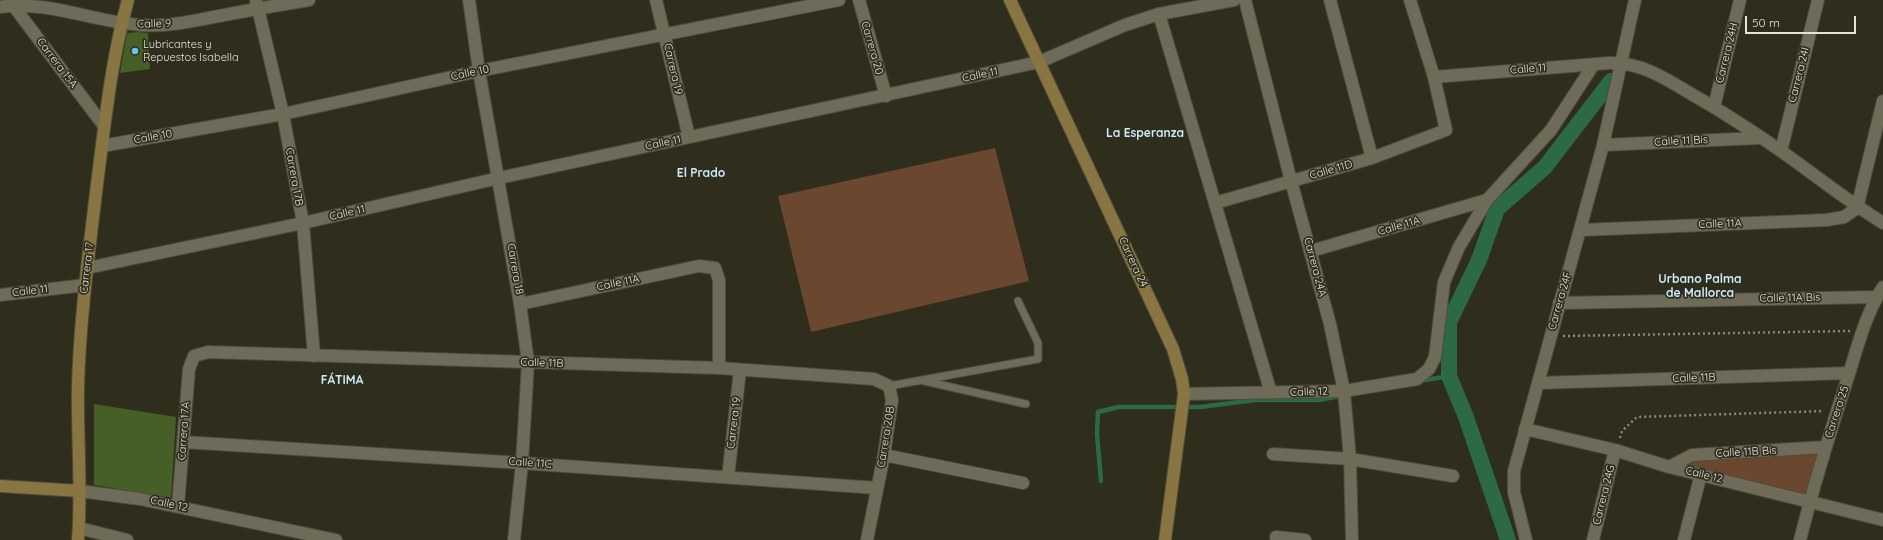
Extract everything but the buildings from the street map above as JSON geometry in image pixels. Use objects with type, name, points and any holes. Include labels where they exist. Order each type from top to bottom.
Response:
[{"type":"street","name":"Carrera 17","points":[[78,534],[80,491],[78,387],[80,324],[104,126],[122,23],[128,0]]},
{"type":"street","name":"Calle 9","points":[[0,7],[11,2],[51,6],[122,23],[167,26],[257,4],[309,0]]},
{"type":"street","name":"Carrera 18","points":[[469,0],[479,71],[499,178],[528,362],[522,463],[514,540]]},
{"type":"street","name":"Carrera 19","points":[[656,0],[689,137]]},
{"type":"street","name":"Calle 10","points":[[102,146],[283,114],[479,71],[664,33],[839,0]]},
{"type":"street","name":"Carrera 20","points":[[858,0],[886,96]]},
{"type":"street","name":"Carrera 24","points":[[1010,0],[1173,349],[1182,379],[1184,398],[1165,540]]},
{"type":"street","name":"Calle 11","points":[[87,268],[302,223],[499,178],[1039,62],[1125,24],[1159,14],[1234,0]]},
{"type":"street","name":"Carrera 24A","points":[[1245,0],[1291,181],[1330,324],[1344,391],[1350,459],[1352,540]]},
{"type":"street","points":[[1330,0],[1372,158]]},
{"type":"street","points":[[1410,0],[1434,77]]},
{"type":"street","points":[[1635,0],[1622,62],[1636,65],[1653,72],[1714,107],[1759,138],[1781,151],[1857,208],[1883,223]]},
{"type":"street","name":"Carrera 24H","points":[[1714,107],[1740,0]]},
{"type":"street","name":"Carrera 24I","points":[[1781,151],[1818,0]]},
{"type":"street","name":"Carrera 15A","points":[[11,2],[104,126]]},
{"type":"street","name":"Carrera 17B","points":[[257,4],[283,114],[302,223],[314,356]]},
{"type":"street","points":[[1159,14],[1271,393]]},
{"type":"street","name":"Calle 11","points":[[1434,77],[1622,62]]},
{"type":"street","name":"Carrera 24F","points":[[1526,540],[1514,492],[1514,471],[1559,303],[1581,230],[1603,145],[1622,62]]},
{"type":"street","points":[[1487,200],[1551,130],[1594,64]]},
{"type":"street","name":"Calle 11D","points":[[1215,203],[1372,158],[1446,130],[1434,77]]},
{"type":"street","points":[[1857,208],[1883,102]]},
{"type":"street","name":"Calle 11 Bis","points":[[1603,145],[1759,138]]},
{"type":"street","name":"Calle 12","points":[[1184,398],[1344,391],[1417,379],[1429,369],[1435,358],[1444,282],[1459,247],[1487,200]]},
{"type":"street","name":"Calle 11A","points":[[1311,251],[1487,200]]},
{"type":"street","name":"Calle 11A","points":[[1581,230],[1827,220],[1844,217],[1857,208]]},
{"type":"street","name":"Calle 11A","points":[[520,304],[699,266],[715,268],[719,280],[719,368]]},
{"type":"street","name":"Calle 11","points":[[0,295],[85,284]]},
{"type":"street","name":"Calle 11A Bis","points":[[1559,303],[1880,292]]},
{"type":"street","name":"Carrera 25","points":[[1800,540],[1837,410],[1863,330],[1880,292]]},
{"type":"street","name":"Calle 11B","points":[[194,356],[208,352],[719,368],[874,379],[889,386]]},
{"type":"street","name":"Carrera 17A","points":[[178,506],[189,369],[194,356]]},
{"type":"street","name":"Carrera 19","points":[[728,477],[740,370]]},
{"type":"street","name":"Calle 11B","points":[[1538,383],[1849,373]]},
{"type":"street","name":"Carrera 20B","points":[[867,540],[884,455],[892,400],[889,386]]},
{"type":"street","name":"Calle 12","points":[[1525,429],[1615,450],[1669,466],[1883,520]]},
{"type":"street","name":"Calle 11C","points":[[183,442],[522,463],[877,488]]},
{"type":"street","name":"Calle 11B Bis","points":[[1669,466],[1692,456],[1826,448]]},
{"type":"street","name":"Carrera 24G","points":[[1593,540],[1615,450]]},
{"type":"street","points":[[1273,454],[1350,459],[1453,476]]},
{"type":"street","points":[[884,455],[1023,483]]},
{"type":"street","points":[[1684,540],[1700,474]]},
{"type":"street","name":"Calle 12","points":[[0,486],[80,491],[140,499],[336,540]]},
{"type":"street","points":[[78,534],[127,540]]},
{"type":"street","points":[[1276,538],[1305,540]]},
{"type":"lane","points":[[889,386],[1038,359],[1038,343],[1018,301]]},
{"type":"lane","points":[[920,380],[1026,404]]},
{"type":"path","points":[[1550,336],[1863,330]]},
{"type":"path","points":[[1615,450],[1622,431],[1637,417],[1837,410]]},
{"type":"shaded area","points":[[995,148],[1029,281],[811,332],[778,196]]},
{"type":"shaded area","points":[[1826,447],[1810,502],[1669,467],[1692,455]]},
{"type":"waterway","points":[[1508,540],[1466,417],[1449,376],[1449,322],[1479,260],[1497,209],[1545,167],[1611,81]]},
{"type":"waterway","points":[[1420,381],[1449,376]]},
{"type":"waterway","points":[[1101,481],[1097,434],[1098,412],[1118,407],[1200,407],[1255,400],[1319,400],[1340,396]]},
{"type":"place","name":"Lubricantes y Repuestos Isabella","points":[[135,51]]},
{"type":"district","name":"La Esperanza","points":[[1145,133]]},
{"type":"district","name":"El Prado","points":[[701,173]]},
{"type":"district","name":"Urbano Palma de Mallorca","points":[[1700,286]]},
{"type":"district","name":"FÁTIMA","points":[[342,380]]}]
